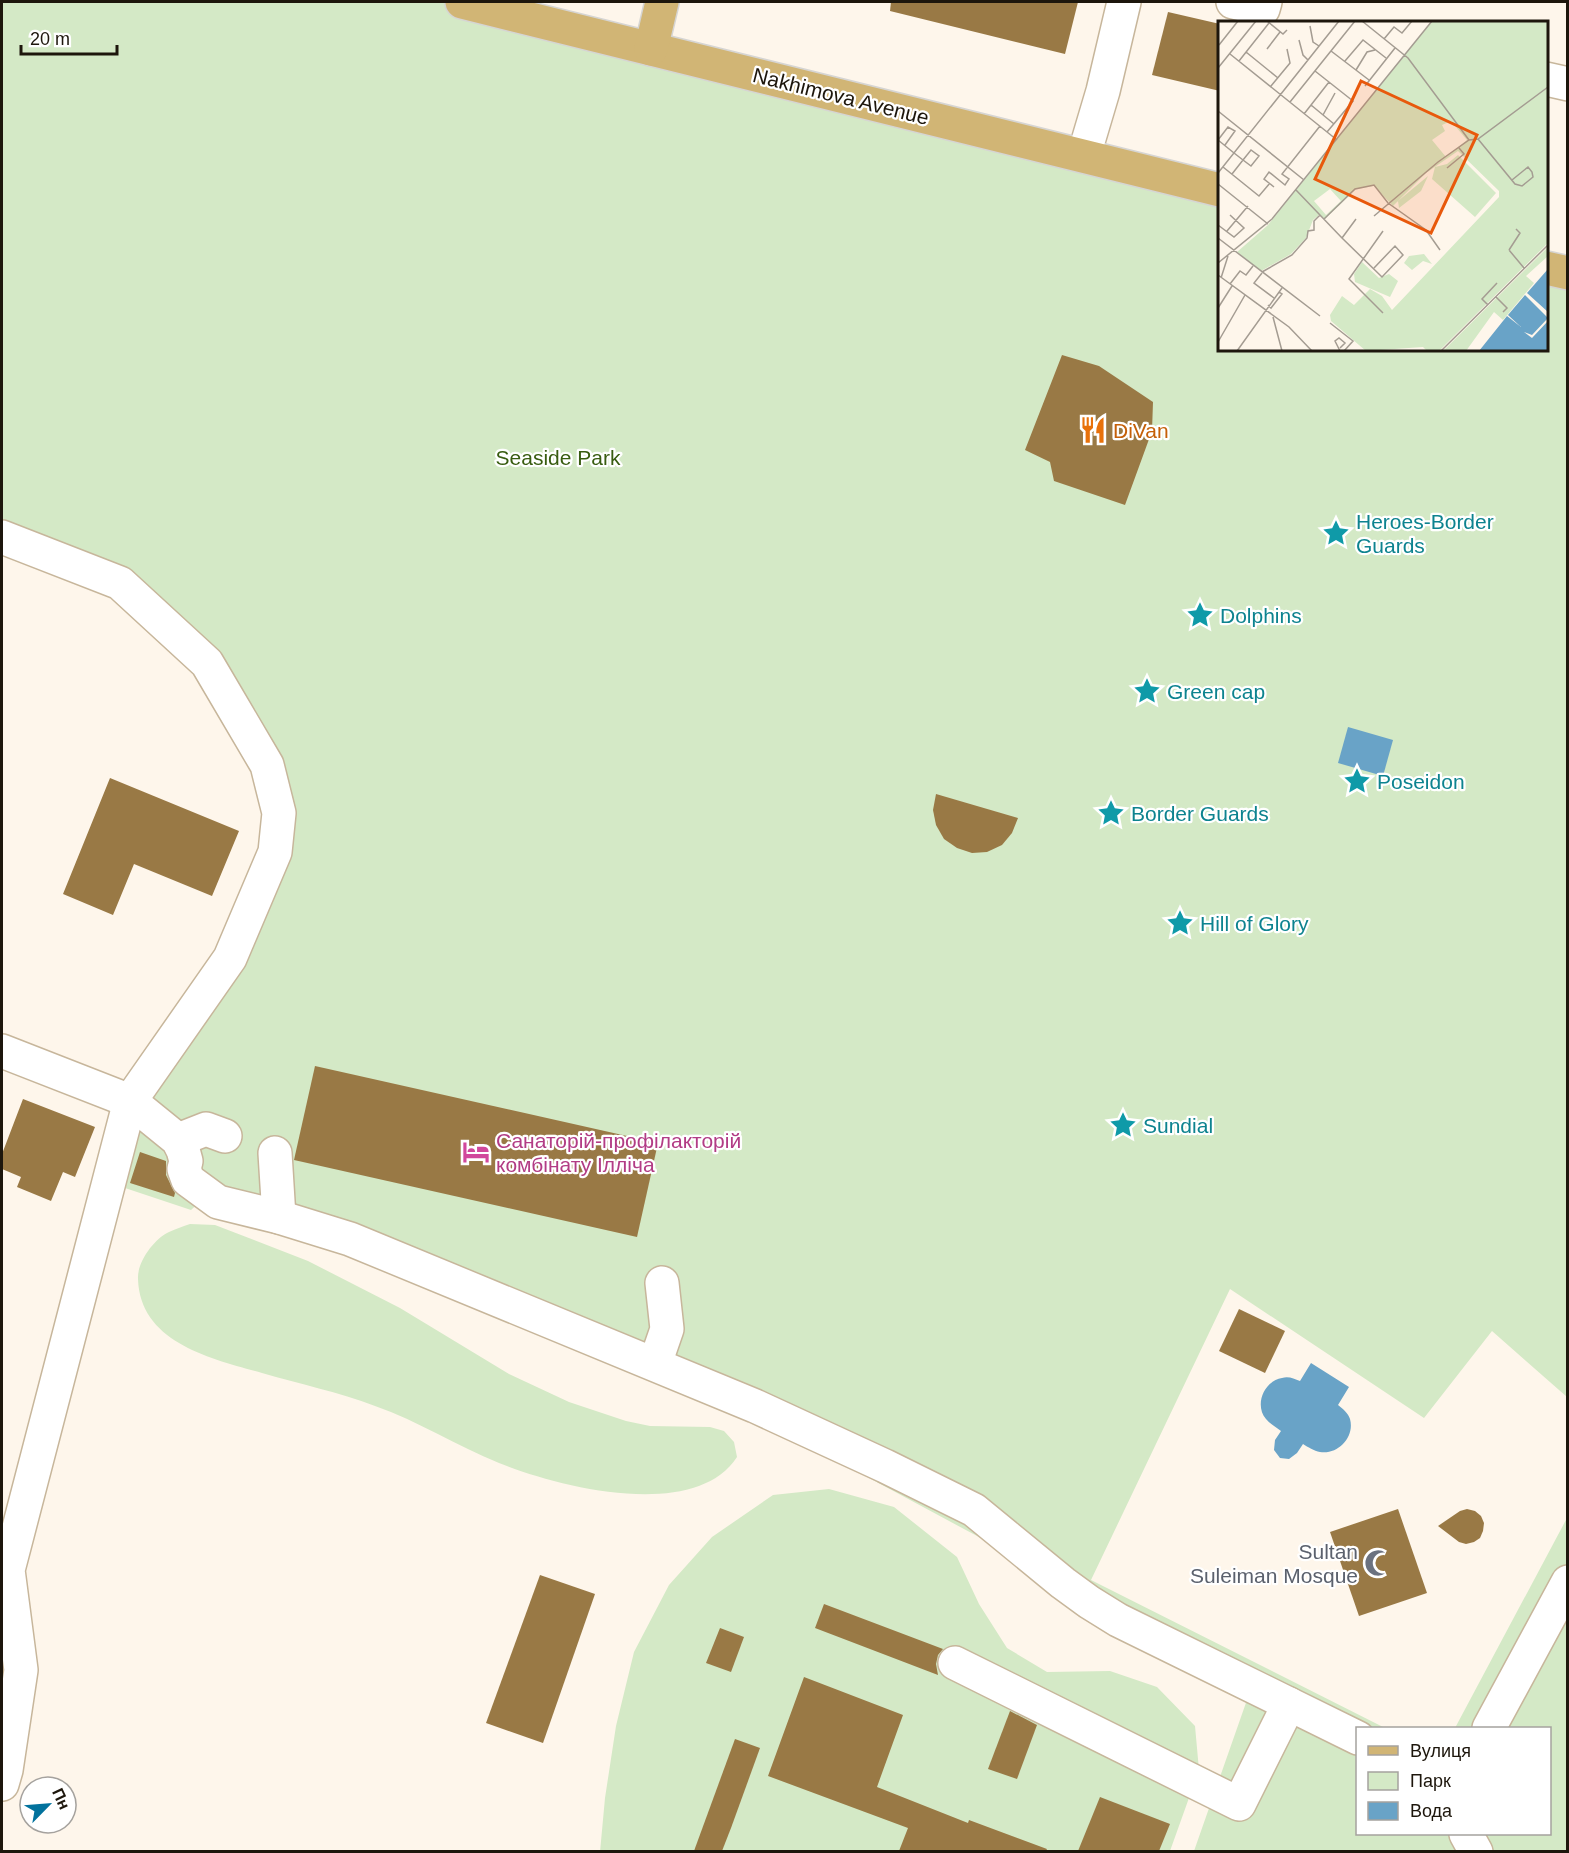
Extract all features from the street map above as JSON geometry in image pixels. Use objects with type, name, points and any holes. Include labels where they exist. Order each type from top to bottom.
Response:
[{"type":"main road","name":"Nakhimova Avenue","points":[[462,2],[1218,189]]},
{"type":"main road","points":[[651,49],[662,2]]},
{"type":"main road","points":[[1548,268],[1568,273]]},
{"type":"street","points":[[1084,155],[1125,2]]},
{"type":"street","points":[[1233,2],[1263,9],[1265,2]]},
{"type":"street","points":[[1548,79],[1568,84]]},
{"type":"street","points":[[2,537],[120,583],[207,663],[267,765],[279,813],[275,852],[230,958],[130,1101],[5,1569],[21,1670],[2,1784]]},
{"type":"street","points":[[2,1051],[130,1101],[178,1140],[186,1161],[184,1169],[188,1180],[218,1203],[279,1216],[350,1239],[755,1406],[885,1466],[974,1510],[1089,1602],[1118,1620],[1356,1737]]},
{"type":"street","points":[[178,1140],[206,1129],[225,1136]]},
{"type":"street","points":[[275,1153],[279,1216]]},
{"type":"street","points":[[655,1364],[667,1329],[662,1283]]},
{"type":"street","points":[[1490,1727],[1568,1582]]},
{"type":"street","points":[[955,1663],[1239,1804],[1289,1704]]},
{"type":"street","points":[[1467,1835],[1476,1851]]},
{"type":"green space","name":"Seaside Park","points":[[2,2],[467,2],[1218,186],[1218,351],[1548,351],[1548,266],[1567,271],[1567,1397],[1492,1331],[1424,1418],[1230,1289],[1091,1580],[1383,1727],[1356,1727],[1356,1835],[1551,1835],[1551,1727],[1456,1727],[1567,1518],[1567,1851],[1194,1851],[1248,1697],[1061,1603],[1042,1571],[754,1416],[203,1199],[191,1210],[119,1186],[137,1103],[235,962],[262,850],[266,816],[252,769],[196,672],[112,593],[2,551]]},
{"type":"green space","points":[[190,1224],[215,1225],[308,1261],[400,1308],[509,1374],[569,1402],[626,1421],[650,1426],[710,1427],[724,1431],[734,1442],[737,1457],[717,1477],[690,1489],[659,1494],[589,1489],[499,1463],[407,1419],[361,1401],[242,1368],[201,1354],[182,1345],[151,1319],[142,1301],[138,1279],[140,1265],[152,1245],[163,1235]]},
{"type":"green space","points":[[829,1489],[894,1507],[957,1557],[979,1604],[1007,1648],[1047,1672],[1110,1671],[1157,1687],[1195,1726],[1199,1770],[1170,1851],[600,1852],[605,1798],[616,1726],[634,1652],[669,1585],[712,1537],[773,1495]]},
{"type":"water","points":[[1348,727],[1393,740],[1383,776],[1338,763]]},
{"type":"water","points":[[1311,1363],[1349,1387],[1338,1405],[1349,1417],[1350,1432],[1344,1443],[1333,1451],[1320,1452],[1303,1444],[1289,1459],[1280,1458],[1274,1450],[1275,1440],[1281,1431],[1268,1421],[1263,1413],[1261,1401],[1263,1394],[1276,1380],[1287,1377],[1300,1381]]},
{"type":"building","points":[[891,2],[1078,2],[1065,54],[890,11]]},
{"type":"building","points":[[1168,12],[1218,24],[1218,91],[1152,75]]},
{"type":"building","points":[[1062,355],[1099,366],[1153,402],[1152,431],[1125,505],[1054,481],[1050,462],[1025,450]]},
{"type":"building","points":[[110,778],[239,831],[212,896],[134,864],[113,915],[63,894]]},
{"type":"building","points":[[936,794],[1018,818],[1012,833],[1002,845],[987,852],[972,853],[957,848],[944,839],[936,825],[933,810]]},
{"type":"building","points":[[315,1066],[658,1143],[637,1237],[294,1160]]},
{"type":"building","points":[[23,1099],[95,1127],[75,1177],[63,1172],[51,1201],[17,1187],[21,1177],[2,1169],[2,1154]]},
{"type":"building","points":[[140,1152],[166,1161],[166,1175],[175,1193],[174,1197],[130,1183]]},
{"type":"building","points":[[1239,1309],[1285,1331],[1265,1373],[1219,1351]]},
{"type":"building","points":[[1398,1509],[1427,1593],[1359,1616],[1330,1532]]},
{"type":"building","points":[[1467,1509],[1475,1511],[1484,1523],[1480,1538],[1466,1544],[1459,1542],[1438,1526],[1460,1511]]},
{"type":"building","points":[[540,1575],[595,1594],[543,1743],[486,1723]]},
{"type":"building","points":[[824,1604],[943,1649],[938,1655],[936,1664],[938,1675],[815,1628]]},
{"type":"building","points":[[720,1628],[744,1637],[731,1672],[706,1663]]},
{"type":"building","points":[[804,1677],[903,1715],[877,1787],[968,1823],[969,1820],[1047,1849],[1046,1851],[899,1851],[908,1828],[768,1776]]},
{"type":"building","points":[[1010,1711],[1037,1725],[1017,1779],[988,1769]]},
{"type":"building","points":[[735,1739],[760,1748],[731,1828],[722,1851],[694,1851]]},
{"type":"building","points":[[1100,1797],[1170,1824],[1159,1851],[1078,1851]]},
{"type":"place","name":"DiVan","points":[[1093,430]]},
{"type":"place","name":"Heroes-Border Guards","points":[[1336,533]]},
{"type":"place","name":"Dolphins","points":[[1200,615]]},
{"type":"place","name":"Green cap","points":[[1147,691]]},
{"type":"place","name":"Poseidon","points":[[1357,781]]},
{"type":"place","name":"Border Guards","points":[[1111,813]]},
{"type":"place","name":"Hill of Glory","points":[[1180,923]]},
{"type":"place","name":"Sundial","points":[[1123,1125]]},
{"type":"place","name":"Санаторій-профілакторій комбінату Ілліча","points":[[476,1152]]},
{"type":"place","name":"Sultan Suleiman Mosque","points":[[1378,1563]]}]
